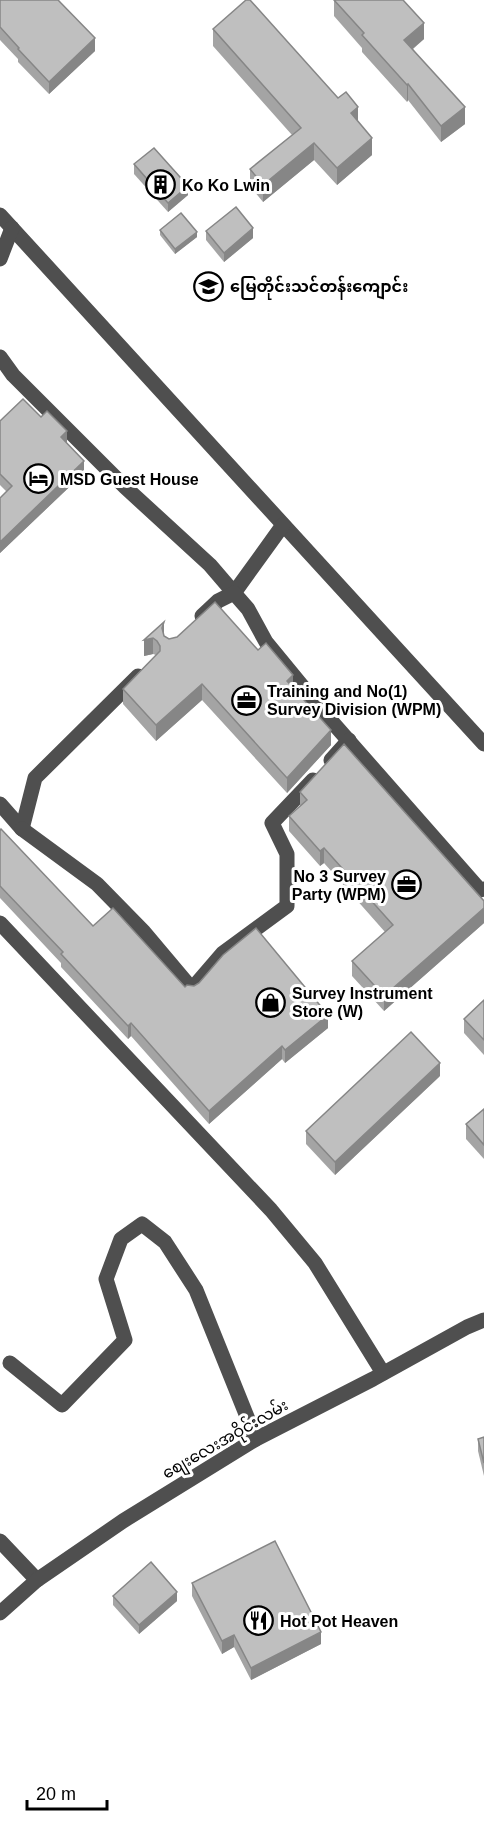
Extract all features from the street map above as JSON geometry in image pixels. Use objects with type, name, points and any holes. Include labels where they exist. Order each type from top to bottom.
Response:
[{"type":"street","points":[[0,215],[484,744]]},
{"type":"street","points":[[0,259],[12,228]]},
{"type":"street","points":[[0,357],[13,375],[125,487],[210,565],[248,609],[266,642],[326,715],[480,890],[484,889]]},
{"type":"street","points":[[194,623],[218,601],[234,594],[283,525]]},
{"type":"street","points":[[22,829],[35,778],[151,663]]},
{"type":"street","points":[[0,804],[22,829],[97,884],[144,932],[192,989],[224,953],[287,906],[287,854],[272,823],[349,741]]},
{"type":"street","points":[[0,923],[271,1210],[315,1263],[383,1373]]},
{"type":"street","points":[[10,1363],[62,1405],[125,1340],[106,1279],[121,1239],[142,1224],[165,1242],[196,1290],[256,1439]]},
{"type":"street","name":"စျေးလေးအဝိုင်းလမ်း","points":[[0,1613],[37,1580],[123,1521],[256,1439],[484,1320]]},
{"type":"street","points":[[0,1541],[37,1580]]},
{"type":"building","points":[[0,0],[58,0],[95,38],[49,82],[0,27]]},
{"type":"building","points":[[246,0],[250,0],[338,98],[346,92],[358,107],[351,113],[372,138],[337,168],[314,143],[263,185],[250,169],[301,128],[213,29]]},
{"type":"building","points":[[334,0],[403,0],[424,23],[404,40],[465,107],[441,126],[408,84],[362,35],[364,33]]},
{"type":"building","name":"Ko Ko Lwin","points":[[154,148],[188,186],[168,203],[134,164]]},
{"type":"building","points":[[236,207],[253,228],[224,253],[206,231]]},
{"type":"building","points":[[181,213],[197,232],[175,249],[160,230]]},
{"type":"building","name":"MSD Guest House","points":[[23,399],[41,417],[47,411],[67,431],[61,437],[84,461],[0,542],[0,498],[12,486],[0,474],[0,421]]},
{"type":"building","name":"Training and No(1) Survey Division (WPM)","points":[[215,602],[258,650],[266,643],[293,675],[287,681],[331,730],[287,778],[202,684],[156,725],[123,689],[160,651],[160,646],[153,638],[144,640],[164,622],[162,628],[164,636],[169,639],[177,637]]},
{"type":"building","name":"No 3 Survey Party (WPM)","points":[[344,744],[484,901],[484,908],[384,996],[352,961],[393,925],[324,848],[320,851],[289,816],[307,800],[300,792]]},
{"type":"building","points":[[1,829],[93,926],[113,908],[185,987],[199,983],[223,955],[256,928],[328,1015],[285,1050],[282,1046],[209,1111],[131,1023],[128,1026],[61,954],[63,952],[0,886]]},
{"type":"building","points":[[484,1000],[484,1040],[464,1019]]},
{"type":"building","points":[[411,1032],[440,1063],[335,1162],[306,1131]]},
{"type":"building","points":[[484,1109],[484,1145],[466,1124]]},
{"type":"building","points":[[484,1437],[484,1463],[478,1439]]},
{"type":"building","points":[[275,1541],[321,1632],[251,1668],[234,1635],[222,1641],[192,1583]]},
{"type":"building","points":[[151,1562],[177,1592],[139,1625],[113,1596]]},
{"type":"place","name":"Ko Ko Lwin","points":[[161,185]]},
{"type":"place","name":"မြေတိုင်းသင်တန်းကျောင်း","points":[[209,286]]},
{"type":"place","name":"MSD Guest House","points":[[39,479]]},
{"type":"place","name":"Training and No(1) Survey Division (WPM)","points":[[246,700]]},
{"type":"place","name":"No 3 Survey Party (WPM)","points":[[407,885]]},
{"type":"place","name":"Survey Instrument Store (W)","points":[[271,1002]]},
{"type":"place","name":"Hot Pot Heaven","points":[[259,1621]]}]
